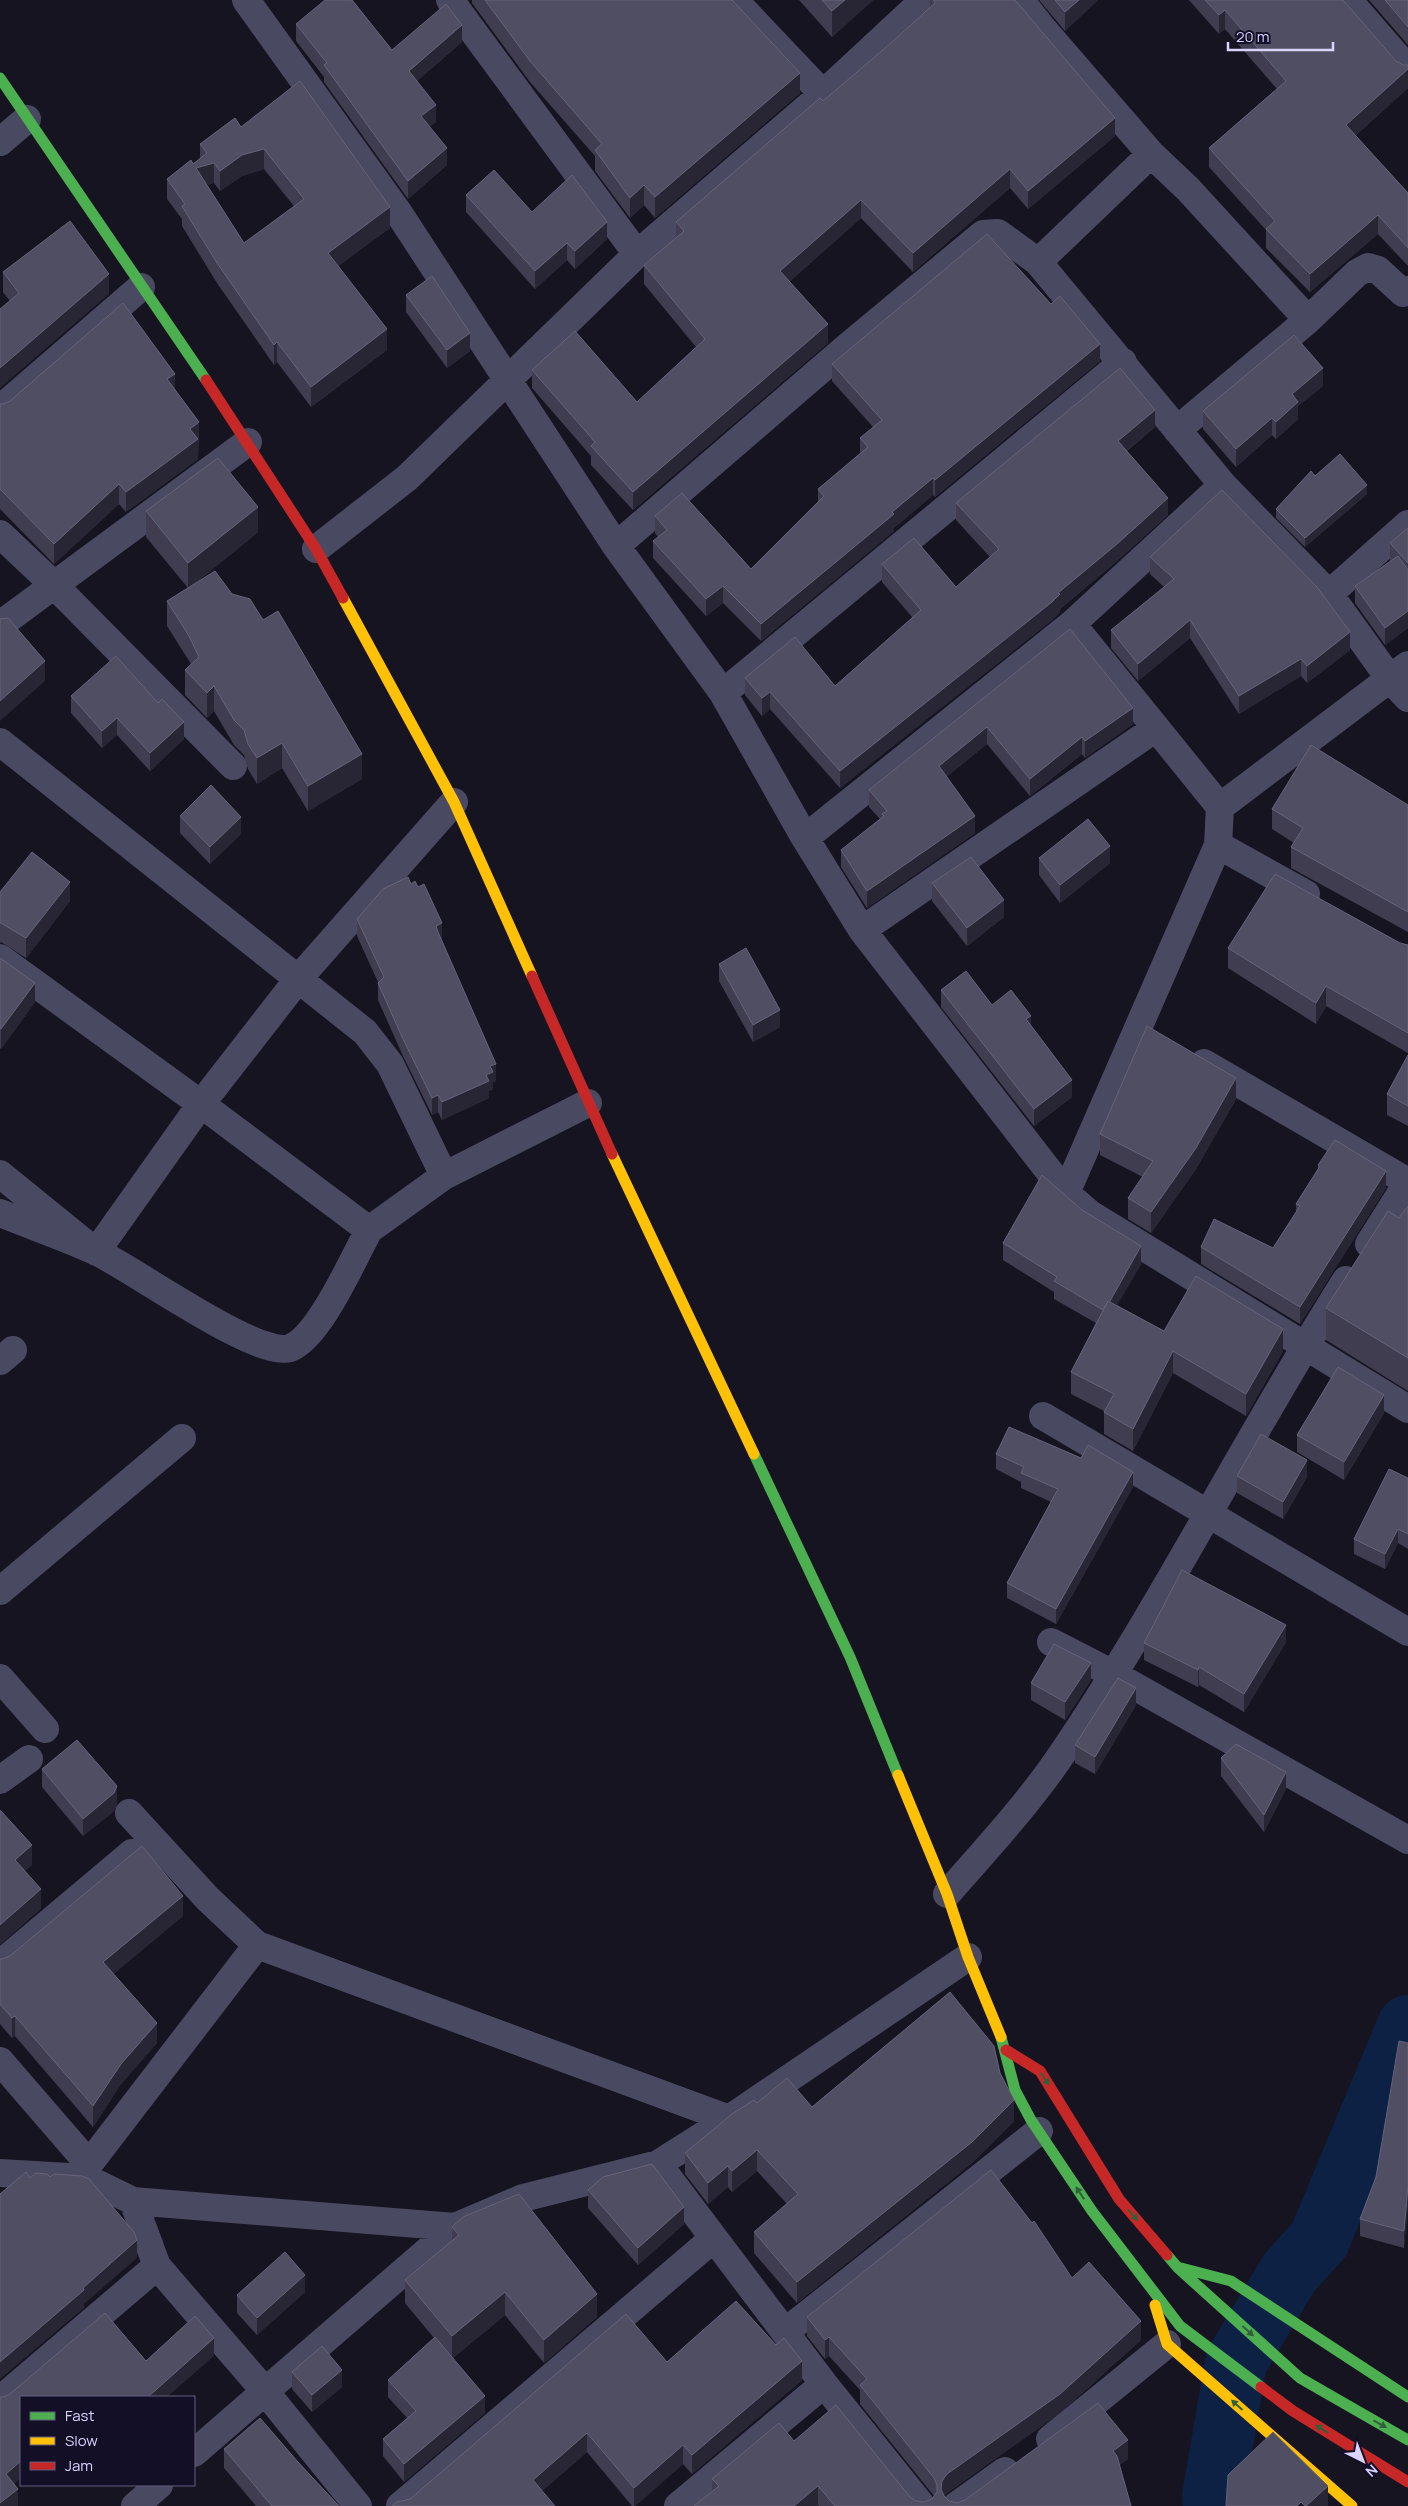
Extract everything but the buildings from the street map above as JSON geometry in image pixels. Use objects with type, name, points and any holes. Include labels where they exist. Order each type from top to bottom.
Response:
[{"type":"main road","points":[[0,78],[248,442],[316,549],[454,802],[588,1103],[850,1657],[947,1894],[968,1957],[1006,2050],[1015,2090],[1039,2132],[1092,2211],[1149,2289],[1176,2341],[1273,2438],[1352,2506]]},
{"type":"main road","points":[[1006,2050],[1040,2071],[1119,2199],[1178,2268],[1300,2378],[1408,2440]]},
{"type":"main road","points":[[1178,2268],[1232,2281],[1408,2398]]},
{"type":"main road","points":[[1149,2289],[1176,2341],[1408,2482]]},
{"type":"street","points":[[246,0],[398,212],[616,546],[723,693],[805,838],[862,930],[1066,1193],[1090,1214],[1408,1409]]},
{"type":"street","points":[[450,0],[637,254]]},
{"type":"street","points":[[734,0],[823,94]]},
{"type":"street","points":[[316,549],[407,478],[506,379],[637,254],[823,94],[924,0]]},
{"type":"street","points":[[1020,0],[1151,154],[1188,189],[1308,320]]},
{"type":"street","points":[[1348,0],[1408,69]]},
{"type":"street","points":[[0,142],[27,119]]},
{"type":"street","points":[[1038,262],[1151,154]]},
{"type":"street","points":[[616,546],[847,347],[983,234],[998,233],[1038,262],[1123,362],[1223,485],[1330,594],[1402,681],[1220,807]]},
{"type":"street","points":[[1177,430],[1308,320],[1357,273],[1368,266],[1378,270],[1402,293],[1408,290]]},
{"type":"street","points":[[0,409],[141,287]]},
{"type":"street","points":[[723,693],[1123,362]]},
{"type":"street","points":[[0,625],[248,442]]},
{"type":"street","points":[[805,838],[1072,624],[1223,485]]},
{"type":"street","points":[[1330,594],[1408,524]]},
{"type":"street","points":[[0,534],[54,585],[233,766]]},
{"type":"street","points":[[1066,1193],[1218,845],[1220,807],[1072,624]]},
{"type":"street","points":[[862,930],[1156,728]]},
{"type":"street","points":[[0,742],[365,1032],[390,1064],[444,1176]]},
{"type":"street","points":[[96,1252],[202,1104],[299,978],[454,802]]},
{"type":"street","points":[[1218,845],[1330,907]]},
{"type":"street","points":[[0,958],[202,1104],[369,1230]]},
{"type":"street","points":[[947,1894],[1014,1816],[1063,1752],[1113,1674],[1305,1345],[1408,1182],[1139,1024]]},
{"type":"street","points":[[0,1174],[96,1252],[191,1309],[262,1344],[281,1349],[291,1348],[304,1339],[321,1319],[369,1230],[444,1176],[588,1103]]},
{"type":"street","points":[[0,1213],[96,1252]]},
{"type":"street","points":[[1043,1416],[1408,1632]]},
{"type":"street","points":[[0,1592],[182,1438]]},
{"type":"street","points":[[1051,1642],[1113,1674],[1408,1840]]},
{"type":"street","points":[[0,1678],[46,1729]]},
{"type":"street","points":[[0,1780],[29,1759]]},
{"type":"street","points":[[129,1813],[208,1899],[256,1945],[729,2119]]},
{"type":"street","points":[[0,1964],[132,1853]]},
{"type":"street","points":[[87,2171],[256,1945]]},
{"type":"street","points":[[195,2452],[264,2390],[455,2227],[523,2198],[658,2164],[729,2119],[968,1957]]},
{"type":"street","points":[[0,2061],[87,2171],[133,2201],[455,2227]]},
{"type":"street","points":[[785,2332],[1039,2132]]},
{"type":"street","points":[[658,2164],[824,2384],[922,2506]]},
{"type":"street","points":[[0,2173],[87,2171]]},
{"type":"street","points":[[133,2201],[157,2266],[264,2390],[358,2506]]},
{"type":"street","points":[[400,2506],[714,2238]]},
{"type":"street","points":[[0,2400],[157,2266]]},
{"type":"street","points":[[956,2506],[1070,2424],[1176,2341]]},
{"type":"street","points":[[678,2506],[824,2384]]},
{"type":"street","points":[[135,2506],[158,2486]]},
{"type":"waterway","points":[[1214,2506],[1213,2497],[1236,2362],[1289,2273],[1319,2240],[1408,2026]]},
{"type":"traffic: fast","points":[[0,78],[206,380]]},
{"type":"traffic: fast","points":[[754,1454],[850,1657],[898,1775]]},
{"type":"traffic: fast","points":[[1001,2037],[1015,2090],[1031,2120],[1092,2211],[1180,2326],[1261,2387]]},
{"type":"traffic: fast","points":[[1167,2255],[1178,2268],[1300,2378],[1408,2440]]},
{"type":"traffic: fast","points":[[1181,2268],[1231,2281],[1408,2397]]},
{"type":"traffic: slow","points":[[343,598],[454,802],[532,976]]},
{"type":"traffic: slow","points":[[612,1154],[754,1454]]},
{"type":"traffic: slow","points":[[898,1775],[947,1894],[968,1957],[1001,2037]]},
{"type":"traffic: slow","points":[[1155,2305],[1167,2344],[1352,2506]]},
{"type":"traffic: jam","points":[[206,380],[316,549],[343,598]]},
{"type":"traffic: jam","points":[[532,976],[612,1154]]},
{"type":"traffic: jam","points":[[1006,2050],[1040,2071],[1119,2199],[1167,2255]]},
{"type":"traffic: jam","points":[[1261,2387],[1293,2411],[1408,2482]]}]
